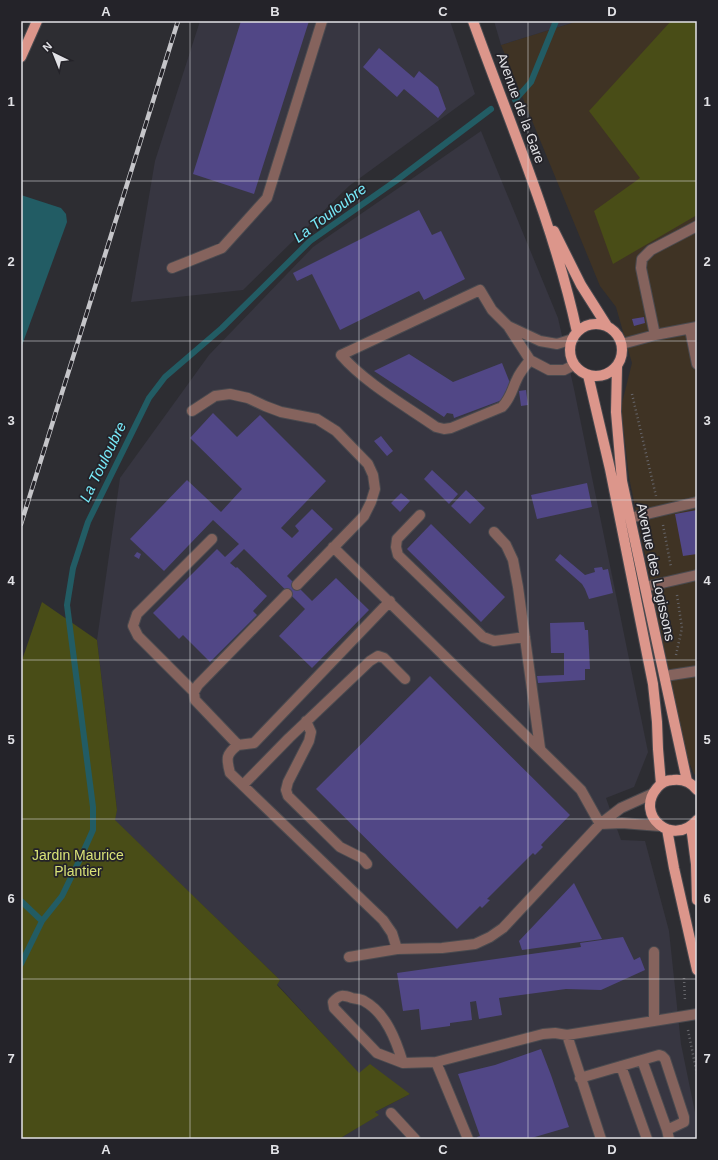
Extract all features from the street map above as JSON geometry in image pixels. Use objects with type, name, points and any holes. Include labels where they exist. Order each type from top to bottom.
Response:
[{"type":"main road","points":[[21,57],[37,21]]},
{"type":"main road","name":"Avenue de la Gare","points":[[474,21],[542,206],[573,311],[575,336],[570,348],[574,365]]},
{"type":"main road","name":"Avenue de la Gare","points":[[542,206],[581,285],[607,326],[614,330],[619,336],[622,344]]},
{"type":"main road","points":[[575,336],[584,327],[591,324],[607,326]]},
{"type":"main road","points":[[574,365],[580,371],[588,375],[596,377],[604,376],[611,372],[621,360],[623,352],[622,344]]},
{"type":"main road","name":"Avenue des Logissons","points":[[617,366],[616,412],[622,481],[665,676],[678,746],[694,786]]},
{"type":"main road","name":"Avenue des Logissons","points":[[588,375],[610,469],[653,684],[657,722],[660,784]]},
{"type":"main road","points":[[694,786],[678,779],[669,780],[660,784],[652,794],[650,807],[651,814],[655,821],[664,828],[675,831],[683,830],[695,822]]},
{"type":"main road","points":[[695,822],[697,900]]},
{"type":"main road","points":[[664,828],[697,970]]},
{"type":"street","points":[[172,268],[222,248],[267,198],[322,21]]},
{"type":"street","points":[[655,335],[640,268],[642,259],[651,250],[697,226]]},
{"type":"street","points":[[530,360],[523,368],[517,379],[508,402],[502,407],[451,428],[444,429],[436,427],[362,376],[341,355],[480,290],[492,310],[508,326],[530,360],[549,370],[564,370],[574,365]]},
{"type":"street","points":[[508,326],[540,341],[556,344],[575,336]]},
{"type":"street","points":[[622,344],[655,335],[694,328],[697,364]]},
{"type":"street","points":[[192,411],[216,396],[230,394],[248,398],[281,412],[317,419],[336,432],[368,464],[374,475],[375,489],[371,502],[364,516],[297,585]]},
{"type":"street","points":[[630,518],[697,502]]},
{"type":"street","points":[[420,515],[397,539],[396,547],[398,555],[483,637],[494,641],[525,637]]},
{"type":"street","points":[[494,532],[506,545],[513,560],[540,748]]},
{"type":"street","points":[[194,692],[138,636],[133,626],[137,614],[212,539]]},
{"type":"street","points":[[333,547],[390,601],[581,790],[600,824]]},
{"type":"street","points":[[645,587],[697,574]]},
{"type":"street","points":[[238,745],[195,700],[194,692],[198,685],[287,594]]},
{"type":"street","points":[[390,601],[254,743],[238,745],[230,751],[227,761],[230,773],[383,920],[392,933],[398,949]]},
{"type":"street","points":[[242,785],[306,721],[370,661],[378,656],[384,658],[405,679]]},
{"type":"street","points":[[665,676],[697,671]]},
{"type":"street","points":[[306,721],[311,732],[309,741],[288,782],[286,790],[288,796],[340,847],[362,858],[367,864]]},
{"type":"street","points":[[349,957],[398,949],[442,948],[475,944],[490,937],[503,928],[600,824],[621,808],[652,794]]},
{"type":"street","points":[[600,824],[622,823],[664,828]]},
{"type":"street","points":[[654,952],[654,1021]]},
{"type":"street","points":[[403,1063],[397,1042],[385,1021],[375,1010],[364,1001],[344,996],[337,997],[334,1002],[334,1008],[377,1054],[403,1063],[436,1062],[543,1034],[555,1033],[567,1035],[697,1014]]},
{"type":"street","points":[[567,1035],[601,1139]]},
{"type":"street","points":[[580,1078],[659,1055],[662,1056],[665,1059],[684,1117],[684,1122],[668,1134],[642,1060]]},
{"type":"street","points":[[436,1062],[468,1139]]},
{"type":"street","points":[[622,1066],[647,1139]]},
{"type":"street","points":[[391,1113],[415,1139]]},
{"type":"path","points":[[688,1034],[697,1074]]},
{"type":"shaded area","points":[[200,21],[450,21],[475,94],[349,186],[243,290],[131,302],[155,161]]},
{"type":"shaded area","points":[[494,21],[578,21],[501,45]]},
{"type":"shaded area","points":[[578,21],[697,21],[697,776],[694,774],[686,754],[629,477],[621,407],[632,363],[616,307],[600,286],[501,45]]},
{"type":"shaded area","points":[[481,131],[558,318],[574,389],[648,752],[634,787],[606,798],[621,840],[645,841],[669,931],[681,1044],[697,1122],[697,1139],[339,1139],[378,1115],[375,1112],[410,1094],[359,1074],[277,984],[280,980],[114,820],[117,810],[97,640],[120,478],[209,355],[313,247]]},
{"type":"green space","points":[[671,21],[697,21],[697,215],[613,264],[594,211],[640,178],[589,111]]},
{"type":"green space","name":"Jardin Maurice Plantier","points":[[42,602],[97,640],[117,810],[115,820],[280,980],[277,985],[359,1073],[370,1064],[410,1094],[375,1112],[379,1115],[339,1139],[21,1139],[21,663]]},
{"type":"water","points":[[21,195],[61,208],[66,214],[67,222],[21,348]]},
{"type":"building","points":[[241,21],[309,21],[254,194],[193,174]]},
{"type":"building","points":[[379,48],[414,78],[419,71],[438,87],[446,109],[438,118],[404,89],[397,97],[363,67]]},
{"type":"building","points":[[419,210],[432,235],[441,231],[465,279],[424,300],[419,291],[340,330],[312,274],[297,281],[293,273]]},
{"type":"building","points":[[644,317],[645,323],[634,326],[632,319]]},
{"type":"building","points":[[409,354],[453,382],[502,363],[510,383],[502,400],[454,418],[453,414],[447,413],[444,417],[374,371]]},
{"type":"building","points":[[526,390],[528,405],[521,406],[519,391]]},
{"type":"building","points":[[213,413],[237,437],[260,415],[326,481],[281,528],[292,538],[299,531],[295,526],[312,509],[333,529],[287,576],[312,601],[336,578],[369,610],[312,668],[279,636],[305,609],[244,549],[230,563],[236,568],[237,567],[267,596],[253,611],[257,615],[210,662],[183,635],[179,639],[153,613],[217,549],[225,557],[239,544],[213,520],[164,571],[130,539],[187,480],[221,512],[242,489],[190,438]]},
{"type":"building","points":[[381,436],[393,451],[387,456],[374,441]]},
{"type":"building","points":[[432,470],[458,494],[449,504],[424,479]]},
{"type":"building","points":[[587,483],[592,507],[537,519],[531,495]]},
{"type":"building","points":[[466,490],[485,508],[470,524],[451,506]]},
{"type":"building","points":[[401,493],[410,501],[400,512],[391,503]]},
{"type":"building","points":[[697,510],[697,554],[683,556],[675,514]]},
{"type":"building","points":[[431,524],[505,597],[481,622],[407,549]]},
{"type":"building","points":[[137,552],[141,554],[139,559],[134,556]]},
{"type":"building","points":[[560,554],[585,575],[595,572],[594,568],[602,567],[603,570],[608,569],[613,593],[589,599],[582,584],[555,560]]},
{"type":"building","points":[[584,622],[585,630],[588,630],[590,669],[585,669],[585,680],[538,683],[537,676],[564,675],[564,653],[551,653],[550,623]]},
{"type":"building","points":[[430,676],[570,815],[541,845],[543,847],[535,855],[533,853],[487,899],[490,900],[482,908],[480,906],[457,929],[316,789]]},
{"type":"building","points":[[574,883],[602,939],[522,950],[519,941]]},
{"type":"building","points":[[623,937],[634,960],[640,957],[645,970],[601,990],[566,989],[499,998],[502,1015],[479,1019],[476,1001],[470,1002],[472,1020],[450,1023],[450,1026],[421,1030],[419,1009],[403,1011],[397,973],[581,947],[580,943]]},
{"type":"building","points":[[541,1049],[569,1127],[528,1139],[477,1139],[477,1137],[480,1136],[458,1074],[495,1065]]},
{"type":"waterway","name":"La Touloubre","points":[[515,100],[531,82],[556,21]]},
{"type":"waterway","name":"La Touloubre","points":[[21,964],[42,921],[62,896],[93,830],[93,807],[67,605],[73,568],[88,522],[149,398],[165,377],[222,328],[310,241],[397,180],[491,109]]},
{"type":"waterway","points":[[21,901],[42,921]]},
{"type":"railway","points":[[21,524],[178,21]]}]
